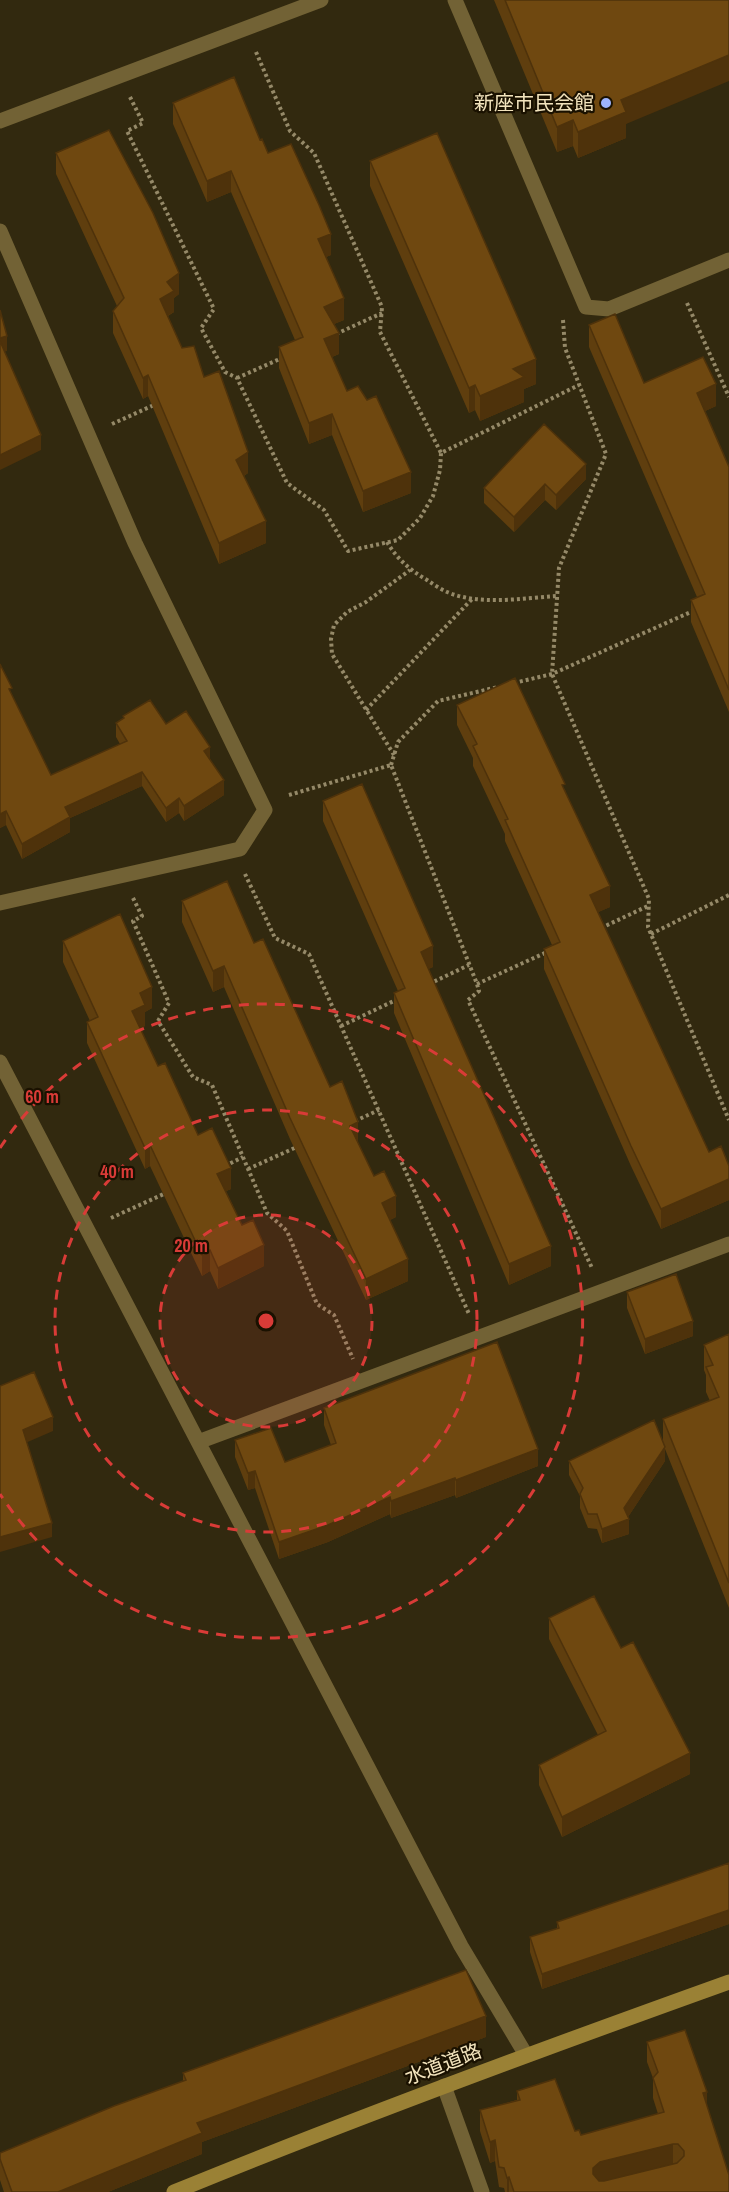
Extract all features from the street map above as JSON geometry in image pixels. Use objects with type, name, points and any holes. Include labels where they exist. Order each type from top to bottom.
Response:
[{"type":"street","points":[[0,120],[321,0]]},
{"type":"street","points":[[455,0],[586,306],[609,309],[729,260]]},
{"type":"street","points":[[0,231],[135,543],[265,810],[240,849],[0,903]]},
{"type":"street","points":[[0,1062],[461,1946],[526,2055]]},
{"type":"street","points":[[198,1442],[729,1244]]},
{"type":"street","name":"水道道路","points":[[174,2192],[444,2086],[729,1982]]},
{"type":"street","points":[[444,2086],[482,2192]]},
{"type":"path","points":[[127,91],[143,123],[127,131],[214,309],[201,328],[225,372],[237,378],[287,483],[324,510],[348,551],[398,540],[420,518],[433,496],[440,470],[441,453],[380,332],[382,308],[314,153],[290,131],[253,46]]},
{"type":"path","points":[[684,297],[729,397]]},
{"type":"path","points":[[330,337],[382,314]]},
{"type":"path","points":[[563,314],[565,348],[606,454],[559,568],[552,674],[649,899],[648,927],[729,1120]]},
{"type":"path","points":[[237,378],[289,355]]},
{"type":"path","points":[[214,377],[225,372]]},
{"type":"path","points":[[441,453],[579,384]]},
{"type":"path","points":[[106,427],[160,402]]},
{"type":"path","points":[[387,542],[395,556],[410,570],[446,592],[472,599],[557,596]]},
{"type":"path","points":[[394,756],[332,654],[331,639],[334,625],[347,612],[366,602],[410,570]]},
{"type":"path","points":[[366,710],[472,599]]},
{"type":"path","points":[[593,1269],[468,1000],[479,991],[477,984],[391,765],[398,742],[438,701],[552,674],[698,609]]},
{"type":"path","points":[[289,795],[391,765]]},
{"type":"path","points":[[244,873],[275,938],[309,954],[470,1316]]},
{"type":"path","points":[[130,892],[142,916],[133,921],[169,1003],[158,1021],[193,1077],[212,1085],[267,1213],[287,1231],[316,1304],[334,1315],[354,1361]]},
{"type":"path","points":[[651,934],[729,895]]},
{"type":"path","points":[[596,930],[650,905]]},
{"type":"path","points":[[477,984],[553,950]]},
{"type":"path","points":[[426,985],[469,965]]},
{"type":"path","points":[[341,1026],[405,995]]},
{"type":"path","points":[[346,1125],[379,1110]]},
{"type":"path","points":[[248,1169],[303,1144]]},
{"type":"path","points":[[223,1166],[243,1157]]},
{"type":"path","points":[[111,1218],[172,1190]]},
{"type":"building","name":"新座市民会館","points":[[505,0],[729,0],[729,55],[621,100],[626,112],[578,132],[573,120],[557,127]]},
{"type":"building","points":[[234,77],[260,140],[262,139],[268,153],[291,144],[331,234],[318,239],[344,298],[324,307],[339,333],[324,339],[347,391],[358,386],[367,400],[376,396],[411,472],[363,491],[332,414],[309,423],[279,347],[303,337],[231,171],[207,181],[173,103]]},
{"type":"building","points":[[109,130],[153,213],[179,273],[167,282],[174,291],[160,299],[182,348],[194,346],[204,377],[219,371],[248,452],[236,460],[266,521],[219,543],[148,375],[143,378],[113,311],[124,298],[56,153]]},
{"type":"building","points":[[437,133],[536,359],[513,369],[524,377],[480,396],[475,385],[469,388],[370,161]]},
{"type":"building","points":[[0,310],[7,336],[0,338]]},
{"type":"building","points":[[615,314],[644,383],[703,357],[716,384],[697,393],[729,467],[729,690],[691,600],[705,594],[589,325]]},
{"type":"building","points":[[0,341],[41,435],[0,455]]},
{"type":"building","points":[[544,424],[586,464],[556,495],[545,484],[514,517],[484,488]]},
{"type":"building","points":[[0,664],[12,688],[9,689],[51,775],[127,741],[116,723],[124,718],[123,716],[150,700],[166,724],[186,711],[210,747],[204,751],[224,780],[184,806],[179,798],[166,808],[142,772],[65,807],[70,817],[22,844],[6,811],[0,814]]},
{"type":"building","points":[[515,678],[610,886],[590,895],[709,1152],[721,1146],[729,1166],[729,1179],[661,1209],[544,949],[560,942],[505,820],[508,819],[473,746],[477,744],[457,705]]},
{"type":"building","points":[[362,784],[433,946],[421,952],[551,1246],[509,1264],[394,993],[405,988],[323,801]]},
{"type":"building","points":[[227,881],[254,943],[263,939],[330,1087],[342,1081],[358,1122],[350,1126],[374,1176],[384,1171],[396,1196],[382,1203],[408,1259],[366,1279],[290,1118],[224,966],[213,971],[182,901]]},
{"type":"building","points":[[120,914],[152,987],[140,993],[145,1005],[132,1011],[158,1066],[165,1063],[198,1135],[212,1128],[231,1168],[217,1174],[242,1225],[253,1220],[264,1245],[218,1268],[210,1250],[202,1255],[150,1145],[145,1148],[87,1022],[98,1017],[63,941]]},
{"type":"building","points":[[676,1274],[693,1321],[645,1339],[627,1292]]},
{"type":"building","points":[[729,1334],[729,1583],[663,1419],[719,1397],[706,1367],[713,1365],[704,1345]]},
{"type":"building","points":[[497,1342],[538,1449],[456,1480],[455,1478],[391,1501],[390,1497],[328,1525],[279,1542],[255,1471],[248,1473],[235,1440],[271,1428],[285,1462],[336,1443],[324,1408]]},
{"type":"building","points":[[34,1372],[53,1417],[23,1430],[52,1523],[0,1537],[0,1386]]},
{"type":"building","points":[[654,1420],[665,1447],[624,1508],[629,1519],[602,1529],[597,1514],[588,1514],[580,1494],[583,1488],[569,1461]]},
{"type":"building","points":[[594,1596],[621,1648],[633,1642],[690,1753],[562,1817],[539,1765],[606,1731],[549,1618]]},
{"type":"building","points":[[729,1863],[729,1910],[542,1974],[530,1937],[559,1928],[557,1922]]},
{"type":"building","points":[[466,1970],[486,2016],[197,2123],[202,2133],[58,2192],[12,2192],[0,2153],[114,2106],[186,2080],[183,2073]]},
{"type":"building","points":[[685,2030],[707,2092],[703,2093],[729,2175],[729,2192],[514,2192],[504,2168],[499,2167],[495,2140],[490,2142],[480,2110],[520,2100],[517,2091],[555,2079],[575,2131],[579,2130],[581,2135],[664,2112],[653,2078],[658,2072],[647,2042]],"holes":[[[678,2144],[684,2151],[684,2156],[677,2163],[604,2181],[599,2181],[593,2174],[593,2168],[600,2162]]]},
{"type":"place","name":"新座市民会館","points":[[606,103]]}]
